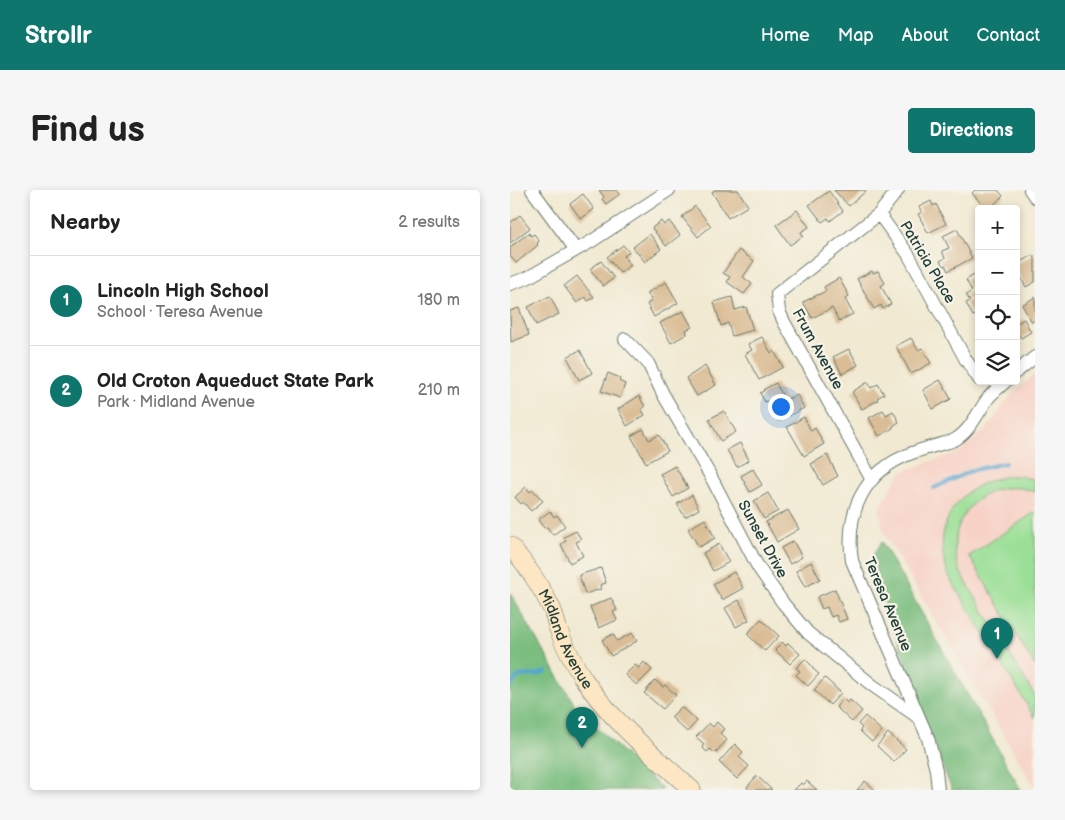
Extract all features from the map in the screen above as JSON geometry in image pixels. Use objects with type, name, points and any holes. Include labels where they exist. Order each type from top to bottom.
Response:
[{"type":"street","points":[[532,190],[576,250]]},
{"type":"street","points":[[510,284],[528,278],[592,241],[669,190]]},
{"type":"street","name":"Frum Avenue","points":[[872,480],[784,322],[779,312],[777,294],[879,214],[898,190]]},
{"type":"street","points":[[1030,190],[1035,197]]},
{"type":"street","name":"Patricia Place","points":[[879,214],[908,254],[966,360],[975,373]]},
{"type":"street","name":"Sunset Drive","points":[[625,339],[648,363],[663,394],[710,474],[745,545],[783,603],[816,639],[872,685],[918,717]]},
{"type":"street","points":[[1020,369],[1035,357]]},
{"type":"street","name":"Patricia Place","points":[[983,385],[990,396]]},
{"type":"street","name":"Teresa Avenue","points":[[938,790],[936,770],[928,738],[852,561],[849,544],[851,524],[855,508],[872,480],[893,462],[912,453],[956,440],[968,428],[990,396],[1002,385]]},
{"type":"street","name":"Midland Avenue","points":[[510,546],[531,573],[544,595],[553,611],[558,630],[564,642],[594,693],[625,730],[692,790]]},
{"type":"shaded area","points":[[1035,374],[1035,788],[883,531],[879,508],[901,472],[959,452],[986,430],[1010,396]]},
{"type":"green space","points":[[1011,476],[1035,480],[1035,492],[1016,488],[998,490],[982,496],[970,507],[960,521],[956,538],[956,556],[962,575],[1035,696],[1035,718],[952,582],[945,563],[942,545],[944,528],[951,512],[961,499],[974,488],[991,480]]},
{"type":"green space","points":[[1035,512],[1035,666],[969,556]]},
{"type":"green space","points":[[882,542],[1021,790],[952,790],[922,712],[879,586],[873,555]]},
{"type":"green space","points":[[510,593],[577,709],[663,790],[510,790]]},
{"type":"building","points":[[599,190],[617,190],[620,194],[606,204]]},
{"type":"building","points":[[715,190],[738,190],[748,206],[728,218],[712,192]]},
{"type":"building","points":[[834,190],[867,190],[849,206]]},
{"type":"building","points":[[975,190],[998,190],[1003,196],[993,205],[982,205],[972,193]]},
{"type":"building","points":[[829,191],[843,211],[830,221],[828,218],[822,222],[809,205]]},
{"type":"building","points":[[583,194],[594,209],[581,219],[570,204]]},
{"type":"building","points":[[931,201],[933,206],[936,204],[946,224],[928,233],[918,214],[922,212],[919,207]]},
{"type":"building","points":[[695,206],[711,226],[698,237],[682,217]]},
{"type":"building","points":[[797,210],[809,227],[801,232],[803,236],[790,245],[776,225]]},
{"type":"building","points":[[520,215],[530,228],[510,243],[510,223]]},
{"type":"building","points":[[661,221],[664,225],[669,221],[680,235],[666,246],[652,228]]},
{"type":"building","points":[[957,229],[972,258],[948,271],[940,261],[945,258],[942,251],[949,248],[943,236]]},
{"type":"building","points":[[529,233],[531,236],[534,234],[539,241],[538,245],[516,263],[510,256],[510,247]]},
{"type":"building","points":[[650,234],[661,249],[645,262],[633,247]]},
{"type":"building","points":[[623,245],[629,252],[624,256],[631,265],[620,273],[607,257]]},
{"type":"building","points":[[739,250],[754,261],[743,277],[752,284],[744,294],[727,282],[730,277],[723,273]]},
{"type":"building","points":[[1033,255],[1035,258],[1035,282],[1026,287],[1020,276],[1020,262]]},
{"type":"building","points":[[601,261],[614,278],[603,286],[590,269]]},
{"type":"building","points":[[872,271],[873,273],[878,271],[885,283],[881,286],[891,304],[883,309],[881,305],[874,309],[857,279]]},
{"type":"building","points":[[975,274],[975,315],[973,316],[966,303],[970,301],[966,295],[972,291],[966,280]]},
{"type":"building","points":[[577,276],[594,297],[588,301],[585,297],[577,303],[564,286]]},
{"type":"building","points":[[839,278],[849,296],[845,299],[853,314],[839,321],[832,308],[812,318],[803,302],[826,291],[824,287]]},
{"type":"building","points":[[666,282],[678,303],[654,317],[647,304],[652,301],[647,293]]},
{"type":"building","points":[[550,296],[559,314],[536,325],[528,307]]},
{"type":"building","points":[[732,297],[735,310],[746,307],[753,330],[732,336],[728,323],[721,326],[714,302]]},
{"type":"building","points":[[1035,297],[1035,320],[1032,322],[1022,305]]},
{"type":"building","points":[[519,308],[529,335],[511,342],[510,311]]},
{"type":"building","points":[[683,311],[692,327],[686,330],[687,334],[671,343],[660,323]]},
{"type":"building","points":[[1024,319],[1031,332],[1021,338],[1020,336],[1020,322]]},
{"type":"building","points":[[762,337],[771,353],[774,351],[783,367],[759,380],[745,354],[752,350],[748,344]]},
{"type":"building","points":[[911,338],[918,350],[922,348],[931,363],[911,374],[896,346]]},
{"type":"building","points":[[849,349],[858,365],[842,374],[833,357]]},
{"type":"building","points":[[580,350],[592,373],[579,380],[567,357]]},
{"type":"building","points":[[705,366],[716,385],[697,396],[686,378]]},
{"type":"building","points":[[608,373],[620,378],[619,381],[625,384],[620,398],[601,391]]},
{"type":"building","points":[[940,380],[951,399],[933,409],[923,390]]},
{"type":"building","points":[[868,382],[871,388],[878,384],[884,394],[877,398],[878,400],[862,409],[852,392]]},
{"type":"building","points":[[776,383],[785,400],[797,395],[804,408],[779,421],[769,400],[765,402],[760,393]]},
{"type":"building","points":[[639,396],[645,407],[641,409],[645,415],[627,426],[618,409]]},
{"type":"building","points":[[883,410],[886,415],[893,411],[899,422],[879,436],[869,418]]},
{"type":"building","points":[[724,411],[736,432],[721,441],[709,419]]},
{"type":"building","points":[[804,417],[811,431],[815,428],[824,444],[804,456],[787,427]]},
{"type":"building","points":[[643,429],[649,440],[659,435],[668,451],[646,463],[631,436]]},
{"type":"building","points":[[740,443],[749,460],[737,467],[727,450]]},
{"type":"building","points":[[827,455],[838,476],[823,485],[811,464]]},
{"type":"building","points":[[675,466],[688,488],[673,497],[660,474]]},
{"type":"building","points":[[753,469],[762,485],[750,492],[741,476]]},
{"type":"building","points":[[526,487],[530,492],[533,490],[543,501],[531,511],[523,502],[521,504],[515,497]]},
{"type":"building","points":[[768,493],[778,511],[764,519],[754,501]]},
{"type":"building","points":[[692,495],[699,509],[685,517],[677,504]]},
{"type":"building","points":[[788,510],[799,529],[777,542],[766,522]]},
{"type":"building","points":[[550,511],[554,517],[557,515],[565,526],[553,535],[538,520]]},
{"type":"building","points":[[705,519],[715,538],[699,547],[688,529]]},
{"type":"building","points":[[576,531],[581,539],[576,542],[583,556],[570,563],[561,544],[566,541],[564,537]]},
{"type":"building","points":[[793,541],[802,557],[790,564],[781,548]]},
{"type":"building","points":[[719,544],[729,562],[713,571],[703,553]]},
{"type":"building","points":[[811,562],[820,579],[805,587],[796,571]]},
{"type":"building","points":[[601,568],[606,583],[600,585],[601,589],[585,594],[579,575]]},
{"type":"building","points":[[734,572],[743,588],[722,600],[713,584]]},
{"type":"building","points":[[835,589],[847,619],[839,622],[836,615],[831,617],[827,607],[822,609],[817,597]]},
{"type":"building","points":[[611,598],[617,610],[613,612],[617,620],[599,628],[590,607]]},
{"type":"building","points":[[739,600],[749,620],[736,627],[725,608]]},
{"type":"building","points":[[761,619],[779,636],[765,651],[747,634]]},
{"type":"building","points":[[632,633],[637,641],[611,656],[602,640],[613,634],[617,641]]},
{"type":"building","points":[[782,642],[786,646],[788,643],[800,654],[790,664],[775,650]]},
{"type":"building","points":[[805,659],[819,674],[808,686],[796,675],[800,671],[796,668]]},
{"type":"building","points":[[644,662],[652,670],[637,685],[625,675],[635,665],[639,668]]},
{"type":"building","points":[[825,678],[841,693],[830,705],[814,690]]},
{"type":"building","points":[[655,680],[663,687],[665,685],[676,695],[663,709],[644,693]]},
{"type":"building","points":[[843,699],[848,703],[850,700],[862,711],[852,722],[836,707]]},
{"type":"building","points":[[681,707],[697,721],[687,732],[671,717]]},
{"type":"building","points":[[865,716],[882,731],[872,742],[860,731],[862,728],[858,724]]},
{"type":"building","points":[[717,722],[724,729],[720,733],[727,740],[715,753],[710,749],[707,752],[702,747],[704,744],[696,737],[709,723],[713,727]]},
{"type":"building","points":[[888,733],[906,749],[894,762],[877,746]]},
{"type":"building","points":[[735,744],[743,752],[739,757],[749,766],[737,779],[719,762]]},
{"type":"building","points":[[757,776],[772,790],[749,790],[747,787]]},
{"type":"building","points":[[807,781],[817,790],[794,790],[801,783],[803,785]]},
{"type":"building","points":[[865,781],[875,790],[857,790]]},
{"type":"waterway","points":[[934,488],[973,470],[1005,463]]},
{"type":"waterway","points":[[510,687],[518,676],[536,675],[546,672]]},
{"type":"place","name":"Lincoln High School","points":[[997,659]]},
{"type":"place","name":"Old Croton Aqueduct State Park","points":[[582,748]]}]
